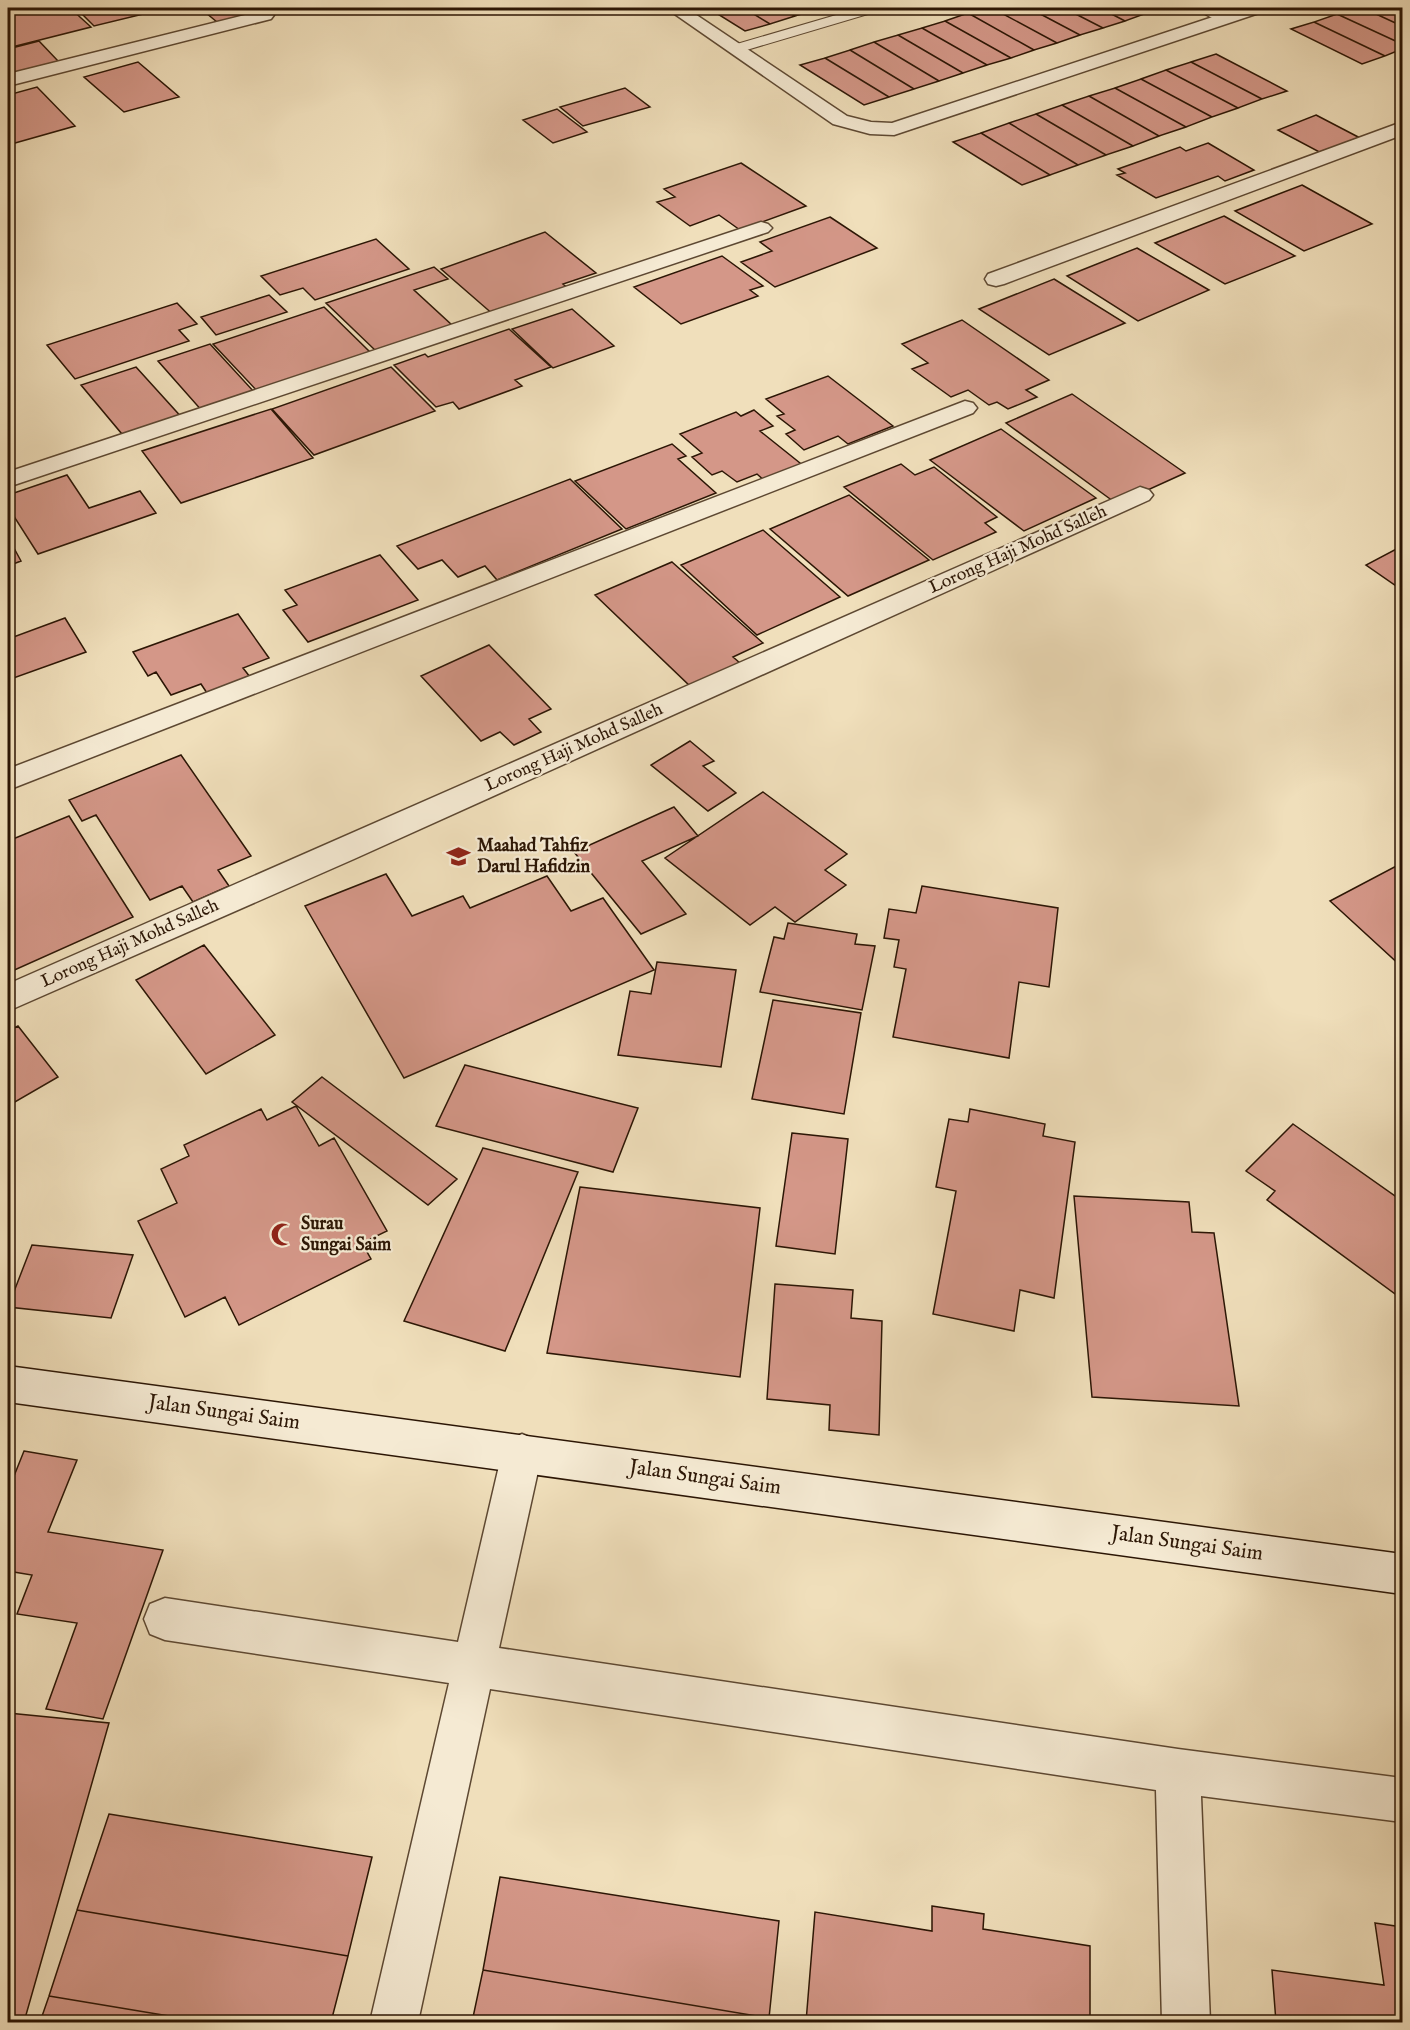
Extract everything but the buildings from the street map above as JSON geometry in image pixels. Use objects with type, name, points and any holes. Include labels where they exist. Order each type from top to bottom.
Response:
[{"type":"street","points":[[675,8],[840,120],[870,128],[894,129],[1256,8]]},
{"type":"street","points":[[8,80],[265,15]]},
{"type":"street","points":[[996,279],[1402,128]]},
{"type":"street","points":[[8,480],[761,228]]},
{"type":"street","points":[[8,780],[965,408]]},
{"type":"street","name":"Lorong Haji Mohd Salleh","points":[[8,998],[1140,495]]},
{"type":"street","name":"Jalan Sungai Saim","points":[[8,1384],[1402,1574]]},
{"type":"street","points":[[394,2022],[522,1453]]},
{"type":"street","points":[[165,1619],[1178,1771],[1402,1800]]},
{"type":"street","points":[[1178,1771],[1186,2022]]},
{"type":"lane","points":[[735,49],[873,8]]},
{"type":"lane","points":[[1200,8],[1222,19]]},
{"type":"place","name":"Maahad Tahfiz Darul Hafidzin","points":[[459,856]]},
{"type":"place","name":"Surau Sungai Saim","points":[[283,1234]]}]
